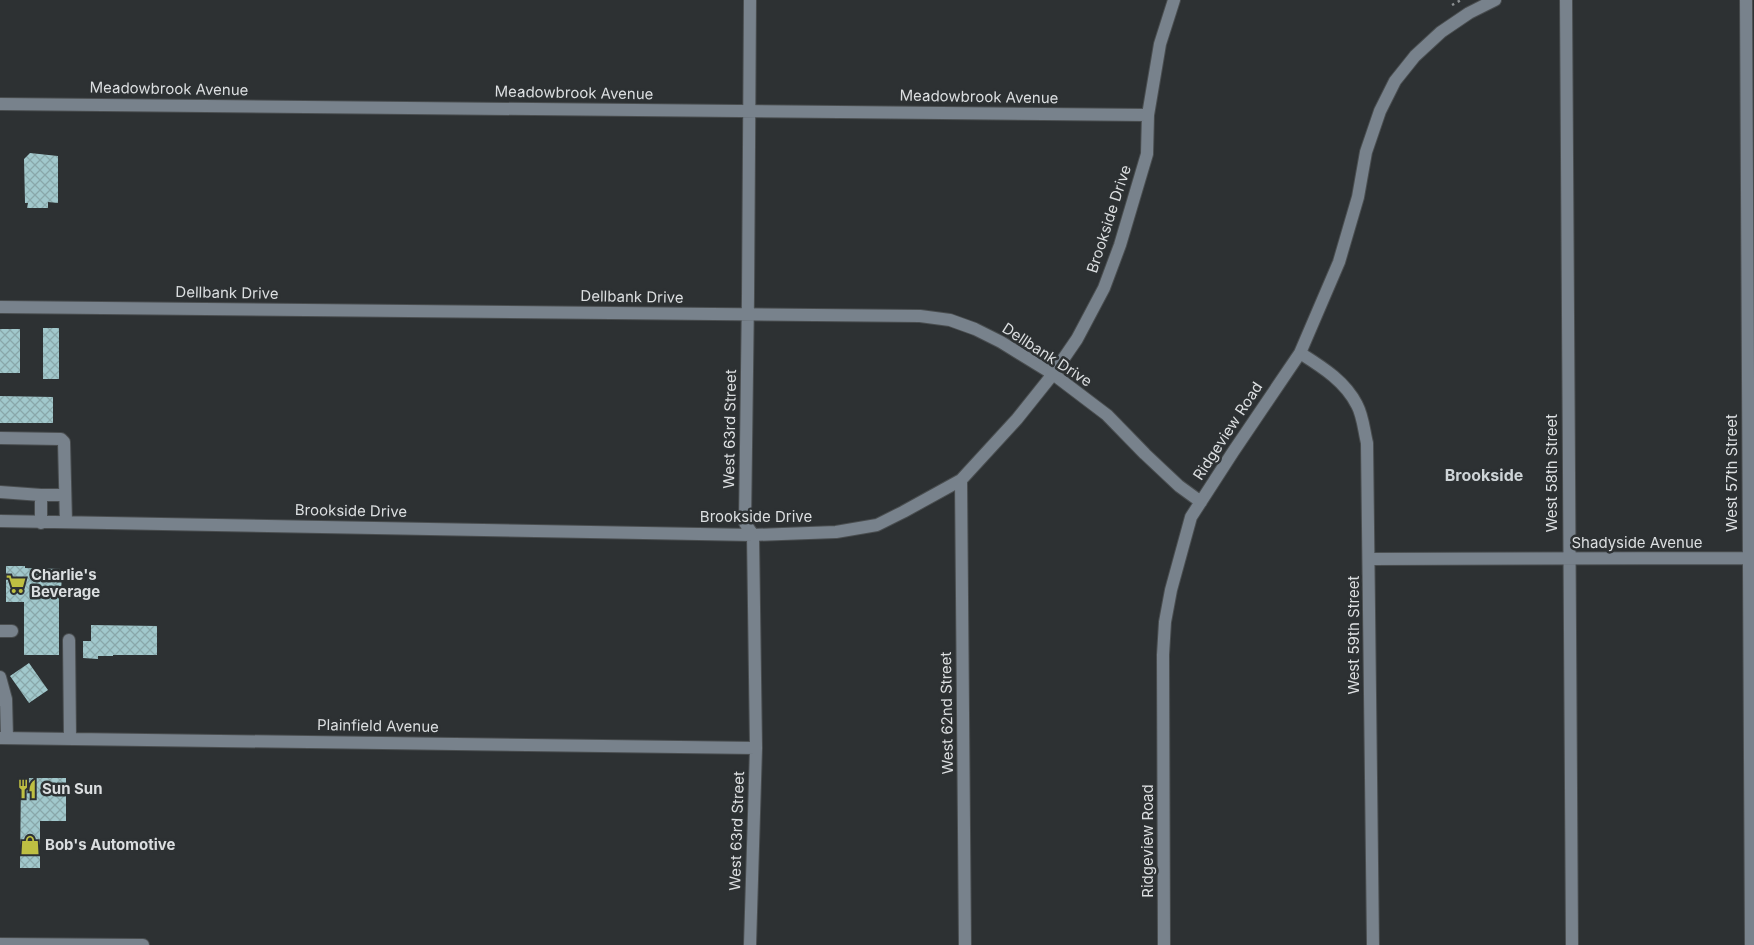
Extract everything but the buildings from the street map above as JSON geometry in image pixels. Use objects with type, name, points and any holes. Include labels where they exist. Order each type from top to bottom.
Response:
[{"type":"street","name":"West 63rd Street","points":[[750,0],[745,523],[753,535],[756,748],[750,945]]},
{"type":"street","name":"Brookside Drive","points":[[0,522],[753,535],[836,532],[877,525],[961,480],[1017,419],[1053,374],[1077,338],[1104,288],[1120,245],[1146,154],[1148,115],[1160,44],[1174,0]]},
{"type":"street","name":"Ridgeview Road","points":[[1164,945],[1163,655],[1165,622],[1171,590],[1192,517],[1232,452],[1300,353],[1339,262],[1358,197],[1366,152],[1380,111],[1395,81],[1416,56],[1441,32],[1469,13],[1495,0]]},
{"type":"street","name":"West 58th Street","points":[[1566,0],[1572,945]]},
{"type":"street","name":"West 57th Street","points":[[1746,0],[1752,558],[1751,945]]},
{"type":"street","name":"Meadowbrook Avenue","points":[[0,104],[1148,115]]},
{"type":"street","name":"Dellbank Drive","points":[[0,307],[920,316],[950,320],[1001,342],[1053,374],[1107,415],[1179,486],[1201,502]]},
{"type":"street","name":"West 59th Street","points":[[1300,353],[1330,372],[1345,387],[1358,406],[1367,443],[1370,559],[1373,945]]},
{"type":"street","points":[[0,438],[61,439],[64,442],[66,522]]},
{"type":"street","name":"West 62nd Street","points":[[961,480],[965,945]]},
{"type":"street","points":[[0,492],[65,495]]},
{"type":"street","points":[[41,495],[41,523]]},
{"type":"street","name":"Shadyside Avenue","points":[[1370,559],[1752,558]]},
{"type":"street","points":[[69,640],[70,738]]},
{"type":"street","points":[[0,678],[3,699],[4,738]]},
{"type":"street","name":"Plainfield Avenue","points":[[4,738],[756,748]]},
{"type":"street","points":[[0,944],[143,945]]},
{"type":"path","points":[[1452,6],[1461,0]]},
{"type":"place","name":"Charlie's Beverage","points":[[16,584]]},
{"type":"place","name":"Sun Sun","points":[[27,789]]},
{"type":"place","name":"Bob's Automotive","points":[[30,845]]},
{"type":"district","name":"Brookside","points":[[1484,475]]}]
